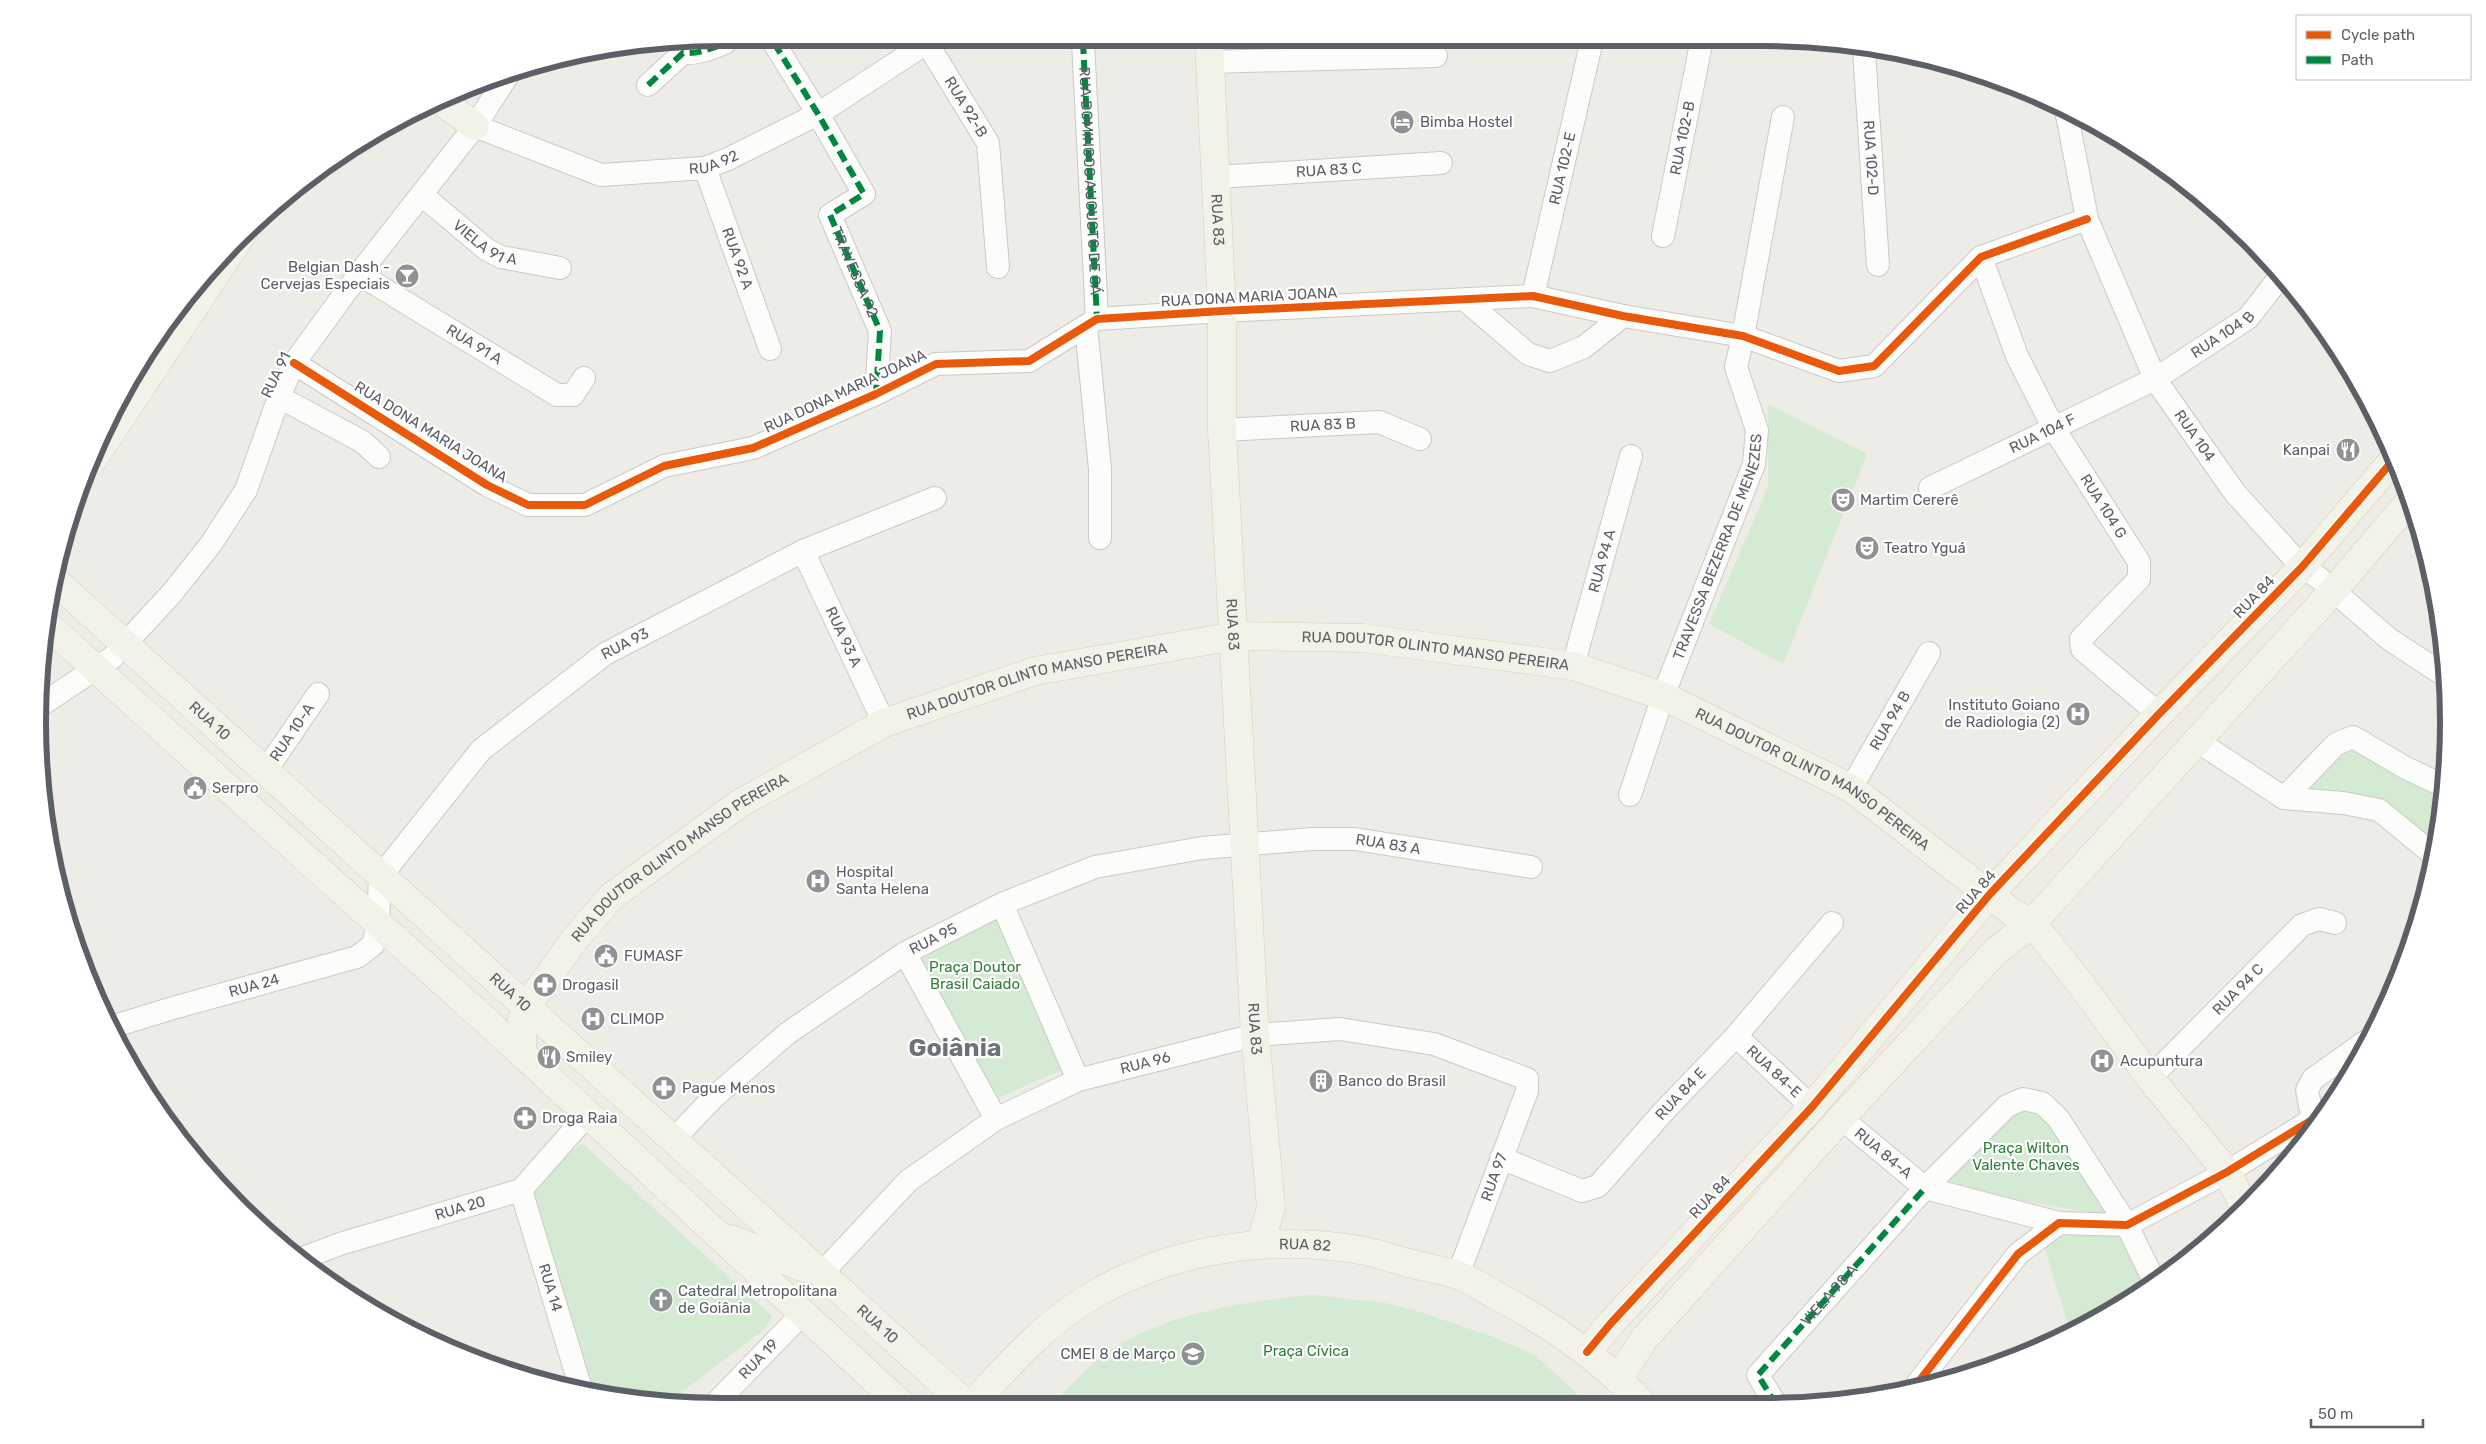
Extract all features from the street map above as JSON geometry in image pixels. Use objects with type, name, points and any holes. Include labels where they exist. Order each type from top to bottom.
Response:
[{"type":"main road","name":"RUA 83","points":[[1210,52],[1222,310],[1222,430],[1255,1035],[1271,1207],[1263,1236],[1256,1246]]},
{"type":"main road","points":[[447,105],[475,126]]},
{"type":"main road","points":[[113,429],[218,272]]},
{"type":"main road","name":"RUA 84","points":[[1587,1352],[1612,1322],[1812,1108],[1990,894],[2159,714],[2302,567],[2389,465]]},
{"type":"main road","points":[[1619,1378],[1644,1339],[1842,1118],[1996,951],[2032,923],[2333,590],[2405,507]]},
{"type":"main road","name":"RUA 10","points":[[60,585],[959,1398]]},
{"type":"main road","points":[[53,630],[588,1114],[894,1398]]},
{"type":"main road","name":"RUA DOUTOR OLINTO MANSO PEREIRA","points":[[527,1006],[575,939],[612,896],[739,804],[884,723],[1035,671],[1234,636],[1364,638],[1573,666],[1663,696],[1851,788],[2013,913],[2032,923],[2083,987],[2150,1078],[2227,1172],[2241,1201]]},
{"type":"main road","points":[[261,818],[264,809],[271,803],[276,803],[335,852],[372,869]]},
{"type":"main road","points":[[522,1054],[522,1020],[527,1006]]},
{"type":"main road","name":"RUA 83","points":[[1271,1207],[1295,1245]]},
{"type":"main road","points":[[704,1222],[736,1242],[822,1273]]},
{"type":"main road","name":"RUA 82","points":[[979,1398],[1042,1331],[1095,1294],[1145,1271],[1202,1252],[1256,1246],[1295,1245],[1361,1250],[1458,1275],[1511,1303],[1587,1352],[1619,1378],[1638,1398]]},
{"type":"street","points":[[648,85],[680,48],[693,54],[717,46]]},
{"type":"street","name":"TRAVESSA 92","points":[[776,46],[864,194],[830,215],[880,331],[876,394]]},
{"type":"street","name":"RUA 92","points":[[475,126],[601,175],[706,168],[818,114],[923,46]]},
{"type":"street","name":"RUA 92-B","points":[[930,46],[988,143],[998,267]]},
{"type":"street","name":"RUA DOMINGOS AUGUSTO DE SÁ","points":[[1083,46],[1091,322],[1100,469],[1100,538]]},
{"type":"street","name":"RUA 102-E","points":[[1534,296],[1591,46]]},
{"type":"street","name":"RUA 102-B","points":[[1663,236],[1701,46]]},
{"type":"street","points":[[1210,52],[1436,56]]},
{"type":"street","name":"RUA 102-D","points":[[1864,54],[1878,265]]},
{"type":"street","name":"RUA 91","points":[[47,701],[113,658],[172,594],[206,551],[246,490],[279,397],[294,363],[359,274],[475,126],[503,83]]},
{"type":"street","name":"TRAVESSA BEZERRA DE MENEZES","points":[[1630,795],[1663,696],[1754,464],[1757,430],[1736,368],[1744,336],[1783,117]]},
{"type":"street","name":"RUA 104","points":[[2068,118],[2086,219],[2155,379],[2235,494],[2302,567],[2333,590],[2390,639],[2437,670]]},
{"type":"street","name":"RUA 83 C","points":[[1217,177],[1441,163]]},
{"type":"street","name":"RUA 92 A","points":[[706,168],[770,349]]},
{"type":"street","name":"VIELA 91 A","points":[[422,195],[486,249],[501,256],[560,268]]},
{"type":"street","points":[[1744,336],[1839,371],[1874,366],[1981,257],[2086,219]]},
{"type":"street","name":"RUA 104 G","points":[[1981,257],[2017,356],[2053,427],[2139,562],[2139,579],[2081,640],[2082,649],[2159,714]]},
{"type":"street","name":"RUA 91 A","points":[[359,274],[557,395],[573,395],[584,378]]},
{"type":"street","name":"RUA 104 B","points":[[2155,379],[2248,318],[2276,282]]},
{"type":"street","name":"RUA DONA MARIA JOANA","points":[[294,363],[487,485],[528,504],[586,505],[664,466],[753,448],[876,394],[936,364],[1029,361],[1091,322],[1222,310],[1534,296],[1623,316],[1744,336]]},
{"type":"street","points":[[1465,300],[1528,354],[1550,361],[1584,348],[1623,316]]},
{"type":"street","name":"RUA 104 F","points":[[1930,488],[2155,379]]},
{"type":"street","points":[[279,397],[363,442],[377,454]]},
{"type":"street","name":"RUA 83 B","points":[[1222,430],[1379,422],[1420,438]]},
{"type":"street","name":"RUA 94 A","points":[[1573,666],[1631,456]]},
{"type":"street","name":"RUA 93","points":[[372,869],[482,750],[604,654],[803,551],[935,498]]},
{"type":"street","name":"RUA 93 A","points":[[803,551],[884,723]]},
{"type":"street","name":"RUA 94 B","points":[[1851,788],[1929,653]]},
{"type":"street","name":"RUA 10-A","points":[[265,772],[318,694]]},
{"type":"street","points":[[2284,798],[2336,744],[2353,736],[2406,768],[2437,782]]},
{"type":"street","points":[[2197,740],[2284,798],[2343,803],[2379,810],[2428,850]]},
{"type":"street","name":"RUA 83 A","points":[[1244,845],[1312,839],[1355,839],[1531,867]]},
{"type":"street","name":"RUA 95","points":[[674,1140],[714,1097],[788,1033],[906,953],[1002,904],[1095,867],[1202,848],[1244,845]]},
{"type":"street","name":"RUA 24","points":[[118,1026],[173,1008],[357,957],[373,945],[378,923],[372,869]]},
{"type":"street","points":[[1002,904],[1078,1080]]},
{"type":"street","name":"RUA 94 C","points":[[2150,1078],[2302,925],[2319,919],[2335,923]]},
{"type":"street","name":"RUA 84 E","points":[[1501,1158],[1582,1191],[1598,1186],[1665,1110],[1736,1036],[1832,923]]},
{"type":"street","points":[[906,953],[996,1119]]},
{"type":"street","name":"RUA 96","points":[[822,1273],[908,1181],[996,1119],[1078,1080],[1255,1035],[1340,1028],[1434,1044],[1527,1079]]},
{"type":"street","name":"RUA 84-E","points":[[1736,1036],[1812,1108]]},
{"type":"street","points":[[2316,1111],[2306,1090],[2313,1079],[2355,1050]]},
{"type":"street","name":"RUA 97","points":[[1458,1275],[1528,1091],[1527,1079]]},
{"type":"street","points":[[1925,1188],[2007,1106],[2023,1099],[2042,1103],[2058,1118],[2127,1224],[2151,1275]]},
{"type":"street","points":[[521,1190],[588,1114]]},
{"type":"street","name":"RUA 84-A","points":[[1842,1118],[1925,1188]]},
{"type":"street","points":[[1925,1188],[2059,1223],[2127,1224],[2227,1172],[2306,1125]]},
{"type":"street","name":"VIELA 98 A","points":[[1772,1398],[1758,1375],[1925,1188]]},
{"type":"street","name":"RUA 20","points":[[309,1256],[340,1244],[521,1190]]},
{"type":"street","name":"RUA 14","points":[[521,1190],[579,1382]]},
{"type":"street","points":[[1921,1379],[2018,1254],[2059,1223]]},
{"type":"street","name":"RUA 19","points":[[721,1398],[803,1313]]},
{"type":"green space","points":[[1768,404],[1867,454],[1783,664],[1709,624],[1768,487]]},
{"type":"green space","points":[[2353,745],[2436,789],[2429,843],[2381,803],[2299,795],[2332,757]]},
{"type":"green space","name":"Praça Doutor Brasil Caiado","points":[[996,916],[1061,1070],[996,1099],[915,957]]},
{"type":"green space","name":"Praça Wilton Valente Chaves","points":[[2035,1110],[2047,1116],[2112,1211],[2097,1214],[1936,1185],[2005,1117],[2020,1111]]},
{"type":"green space","points":[[582,1143],[773,1317],[763,1330],[677,1396],[634,1392],[584,1384],[527,1189]]},
{"type":"green space","points":[[2121,1225],[2145,1279],[2102,1307],[2068,1325],[2042,1240]]},
{"type":"green space","name":"Praça Cívica","points":[[1312,1295],[1385,1303],[1411,1309],[1494,1337],[1535,1355],[1581,1398],[1058,1398],[1101,1357],[1123,1342],[1148,1330],[1202,1312]]},
{"type":"marked path","points":[[648,85],[683,53],[699,52],[716,46]]},
{"type":"marked path","points":[[776,46],[864,194],[830,215],[880,331],[876,394]]},
{"type":"marked path","points":[[1083,46],[1097,319]]},
{"type":"marked path","points":[[1772,1398],[1758,1375],[1925,1188]]},
{"type":"cycle path","points":[[294,363],[487,485],[528,505],[585,505],[664,466],[753,448],[876,394],[936,364],[1029,361],[1097,319],[1533,296],[1623,316],[1743,336],[1839,371],[1874,366],[1981,257],[2087,219]]},
{"type":"cycle path","points":[[1587,1352],[1612,1322],[1812,1107],[1990,894],[2159,714],[2302,567],[2389,465]]},
{"type":"cycle path","points":[[1921,1379],[2018,1254],[2059,1223],[2127,1225],[2227,1172],[2307,1123]]},
{"type":"place","name":"Bimba Hostel","points":[[1402,122]]},
{"type":"place","name":"Belgian Dash - Cervejas Especiais","points":[[407,276]]},
{"type":"place","name":"Kanpai","points":[[2348,450]]},
{"type":"place","name":"Martim Cererê","points":[[1843,500]]},
{"type":"place","name":"Teatro Yguá","points":[[1867,548]]},
{"type":"place","name":"Instituto Goiano de Radiologia (2)","points":[[2078,714]]},
{"type":"place","name":"Serpro","points":[[195,788]]},
{"type":"place","name":"Hospital Santa Helena","points":[[818,881]]},
{"type":"place","name":"FUMASF","points":[[606,956]]},
{"type":"place","name":"Drogasil","points":[[545,985]]},
{"type":"place","name":"CLIMOP","points":[[593,1019]]},
{"type":"place","name":"Smiley","points":[[549,1057]]},
{"type":"place","name":"Acupuntura","points":[[2102,1061]]},
{"type":"place","name":"Banco do Brasil","points":[[1321,1081]]},
{"type":"place","name":"Pague Menos","points":[[664,1088]]},
{"type":"place","name":"Droga Raia","points":[[525,1118]]},
{"type":"place","name":"Catedral Metropolitana de Goiânia","points":[[661,1300]]},
{"type":"place","name":"CMEI 8 de Março","points":[[1193,1354]]},
{"type":"district","name":"Goiânia","points":[[955,1047]]}]
